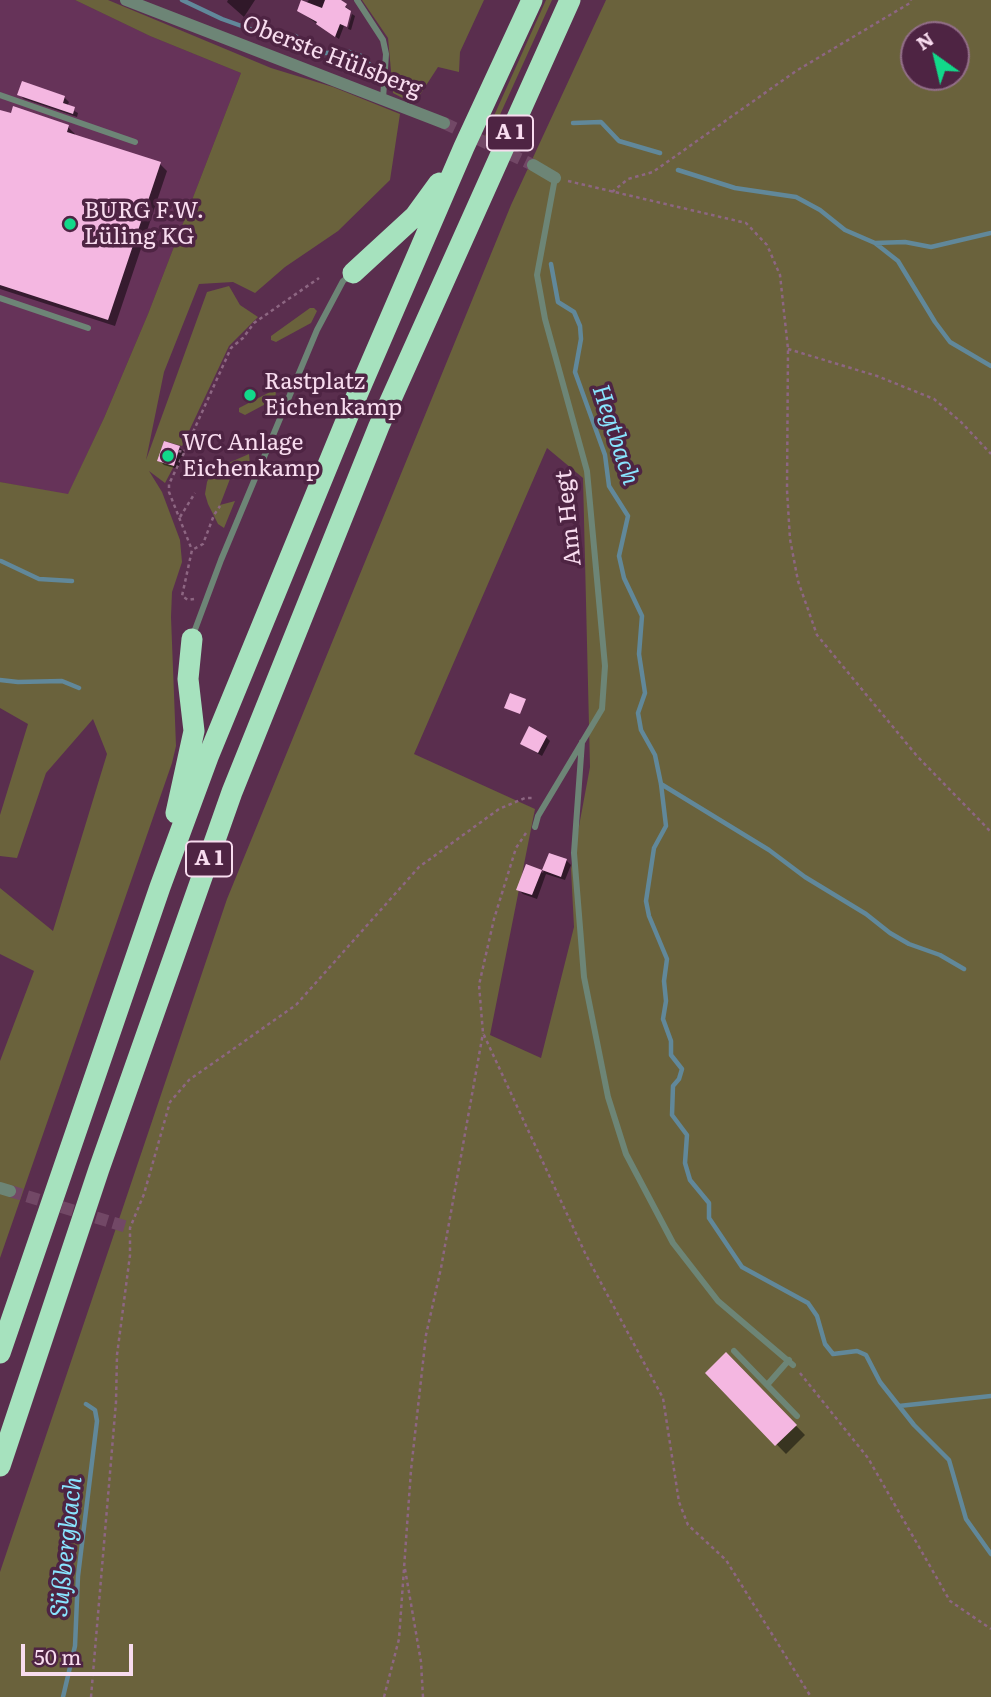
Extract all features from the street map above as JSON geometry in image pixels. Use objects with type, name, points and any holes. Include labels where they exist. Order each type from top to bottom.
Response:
[{"type":"highway","name":"A 1","points":[[0,1353],[160,887],[208,757],[348,416],[464,147],[532,0]]},
{"type":"highway","name":"A 1","points":[[0,1466],[103,1157],[232,792],[379,426],[570,0]]},
{"type":"highway","points":[[353,273],[415,216],[464,147]]},
{"type":"highway","points":[[160,887],[194,731],[188,679],[192,639]]},
{"type":"street","name":"Oberste Hülsberg","points":[[126,0],[444,124]]},
{"type":"street","points":[[533,165],[555,178]]},
{"type":"lane","points":[[357,0],[383,40],[386,54],[383,99]]},
{"type":"lane","points":[[0,95],[135,142]]},
{"type":"lane","name":"Am Hegt","points":[[535,827],[538,816],[603,709],[605,666],[587,471],[545,319],[537,275],[555,178]]},
{"type":"lane","points":[[192,639],[317,330],[343,281],[353,273]]},
{"type":"lane","points":[[0,298],[88,328]]},
{"type":"lane","points":[[583,743],[574,853],[584,977],[608,1097],[626,1154],[673,1243],[718,1301],[791,1362],[766,1385]]},
{"type":"lane","points":[[734,1351],[797,1416]]},
{"type":"path","points":[[612,192],[628,179],[653,172],[796,71],[911,0]]},
{"type":"path","points":[[555,178],[746,223],[767,244],[780,275],[788,349],[787,490],[790,539],[798,581],[817,635],[917,756],[991,832]]},
{"type":"path","points":[[207,597],[188,600],[182,596],[192,550],[169,492],[169,484],[231,348],[254,323],[319,278]]},
{"type":"path","points":[[788,349],[877,376],[934,399],[961,422],[991,454]]},
{"type":"path","points":[[178,451],[184,452]]},
{"type":"path","points":[[180,517],[195,493]]},
{"type":"path","points":[[192,550],[203,544],[220,506]]},
{"type":"path","points":[[91,1697],[116,1402],[117,1355],[130,1255],[130,1228],[144,1194],[170,1102],[189,1080],[296,1005],[419,867],[499,809],[525,798],[548,799]]},
{"type":"path","points":[[384,1697],[399,1639],[411,1471],[426,1335],[441,1268],[484,1032],[479,985],[494,919],[516,848]]},
{"type":"path","points":[[484,1032],[586,1255],[663,1398],[679,1502],[688,1525],[726,1560],[811,1697]]},
{"type":"path","points":[[791,1362],[868,1458],[950,1601],[991,1629]]},
{"type":"path","points":[[404,1564],[421,1662],[423,1697]]},
{"type":"shaded area","points":[[0,0],[75,0],[150,36],[241,73],[148,314],[68,495],[0,482]]},
{"type":"shaded area","points":[[75,0],[108,0],[271,68],[333,87],[400,114],[390,180],[338,231],[285,267],[255,293],[233,282],[199,284],[164,372],[146,460],[207,292],[229,286],[240,305],[258,317],[229,346],[182,446],[164,441],[158,461],[174,466],[165,483],[149,471],[162,492],[180,540],[182,562],[172,592],[171,617],[176,746],[0,1258],[0,1061],[34,971],[0,954],[0,888],[53,931],[107,754],[93,719],[46,773],[17,858],[0,856],[0,815],[28,724],[0,708],[0,482],[68,494],[148,314],[241,73],[150,36]]},
{"type":"shaded area","points":[[362,0],[484,0],[460,52],[459,72],[438,67],[414,104],[393,93],[388,38]]},
{"type":"shaded area","points":[[546,0],[552,0],[489,139],[484,138]]},
{"type":"shaded area","points":[[606,0],[991,0],[991,1697],[0,1697],[0,1572],[227,899],[511,205]],"holes":[[[547,448],[583,478],[590,767],[571,869],[574,927],[541,1058],[490,1035],[535,809],[414,754]]]},
{"type":"shaded area","points":[[310,308],[317,311],[311,323],[276,342],[271,340],[271,336]]},
{"type":"shaded area","points":[[270,392],[276,392],[275,399],[245,415],[239,412],[239,408]]},
{"type":"shaded area","points":[[249,454],[250,464],[233,471],[220,505],[235,501],[224,528],[218,524],[208,504],[205,494],[207,482],[211,473],[219,467]]},
{"type":"building","points":[[301,0],[322,8],[325,0],[341,0],[351,11],[347,27],[340,24],[335,37],[316,24],[317,22],[297,11]]},
{"type":"building","points":[[22,81],[65,96],[63,103],[75,107],[73,114],[17,95]]},
{"type":"building","name":"BURG F.W. Lüling KG","points":[[13,106],[69,125],[67,132],[161,162],[108,320],[0,285],[0,110],[11,113]]},
{"type":"building","name":"WC Anlage Eichenkamp","points":[[164,441],[180,446],[174,466],[157,461]]},
{"type":"building","points":[[510,693],[526,699],[520,714],[504,708]]},
{"type":"building","points":[[529,726],[547,736],[538,753],[520,744]]},
{"type":"building","points":[[549,853],[567,859],[561,877],[542,870]]},
{"type":"building","points":[[526,864],[542,870],[532,895],[516,890]]},
{"type":"building","points":[[726,1352],[797,1425],[775,1446],[705,1373]]},
{"type":"waterway","name":"Hegtbach","points":[[182,0],[222,19],[264,34],[295,36],[325,53],[349,52],[361,56],[371,66]]},
{"type":"waterway","points":[[573,123],[601,122],[619,141],[660,153]]},
{"type":"waterway","points":[[678,170],[735,188],[796,197],[820,210],[845,230],[875,243],[898,261],[950,342],[991,366]]},
{"type":"waterway","points":[[875,243],[905,242],[931,247],[991,233]]},
{"type":"waterway","name":"Hegtbach","points":[[551,264],[558,302],[574,312],[580,326],[581,339],[575,372],[605,455],[609,486],[628,516],[619,556],[624,578],[642,616],[639,654],[645,693],[638,713],[641,730],[655,755],[666,826],[654,848],[646,901],[649,916],[667,959],[663,1019],[671,1041],[671,1055],[682,1069],[673,1086],[672,1115],[687,1135],[685,1163],[690,1180],[709,1203],[709,1218],[742,1267],[808,1303],[817,1316],[825,1344],[833,1354],[857,1351],[866,1355],[880,1382],[914,1425],[949,1460],[966,1519],[991,1554]]},
{"type":"waterway","points":[[1,561],[39,579],[72,581]]},
{"type":"waterway","points":[[0,680],[62,681],[79,688]]},
{"type":"waterway","points":[[661,784],[769,850],[890,933],[964,969]]},
{"type":"waterway","points":[[899,1406],[991,1396]]},
{"type":"waterway","name":"Süßbergbach","points":[[63,1697],[75,1646],[78,1576],[97,1421],[95,1410],[86,1404]]},
{"type":"tunnel","points":[[444,123],[533,165]]},
{"type":"tunnel","points":[[10,1191],[130,1228]]},
{"type":"place","name":"BURG F.W. Lüling KG","points":[[70,224]]},
{"type":"place","name":"Rastplatz Eichenkamp","points":[[250,395]]},
{"type":"place","name":"WC Anlage Eichenkamp","points":[[168,456]]}]
